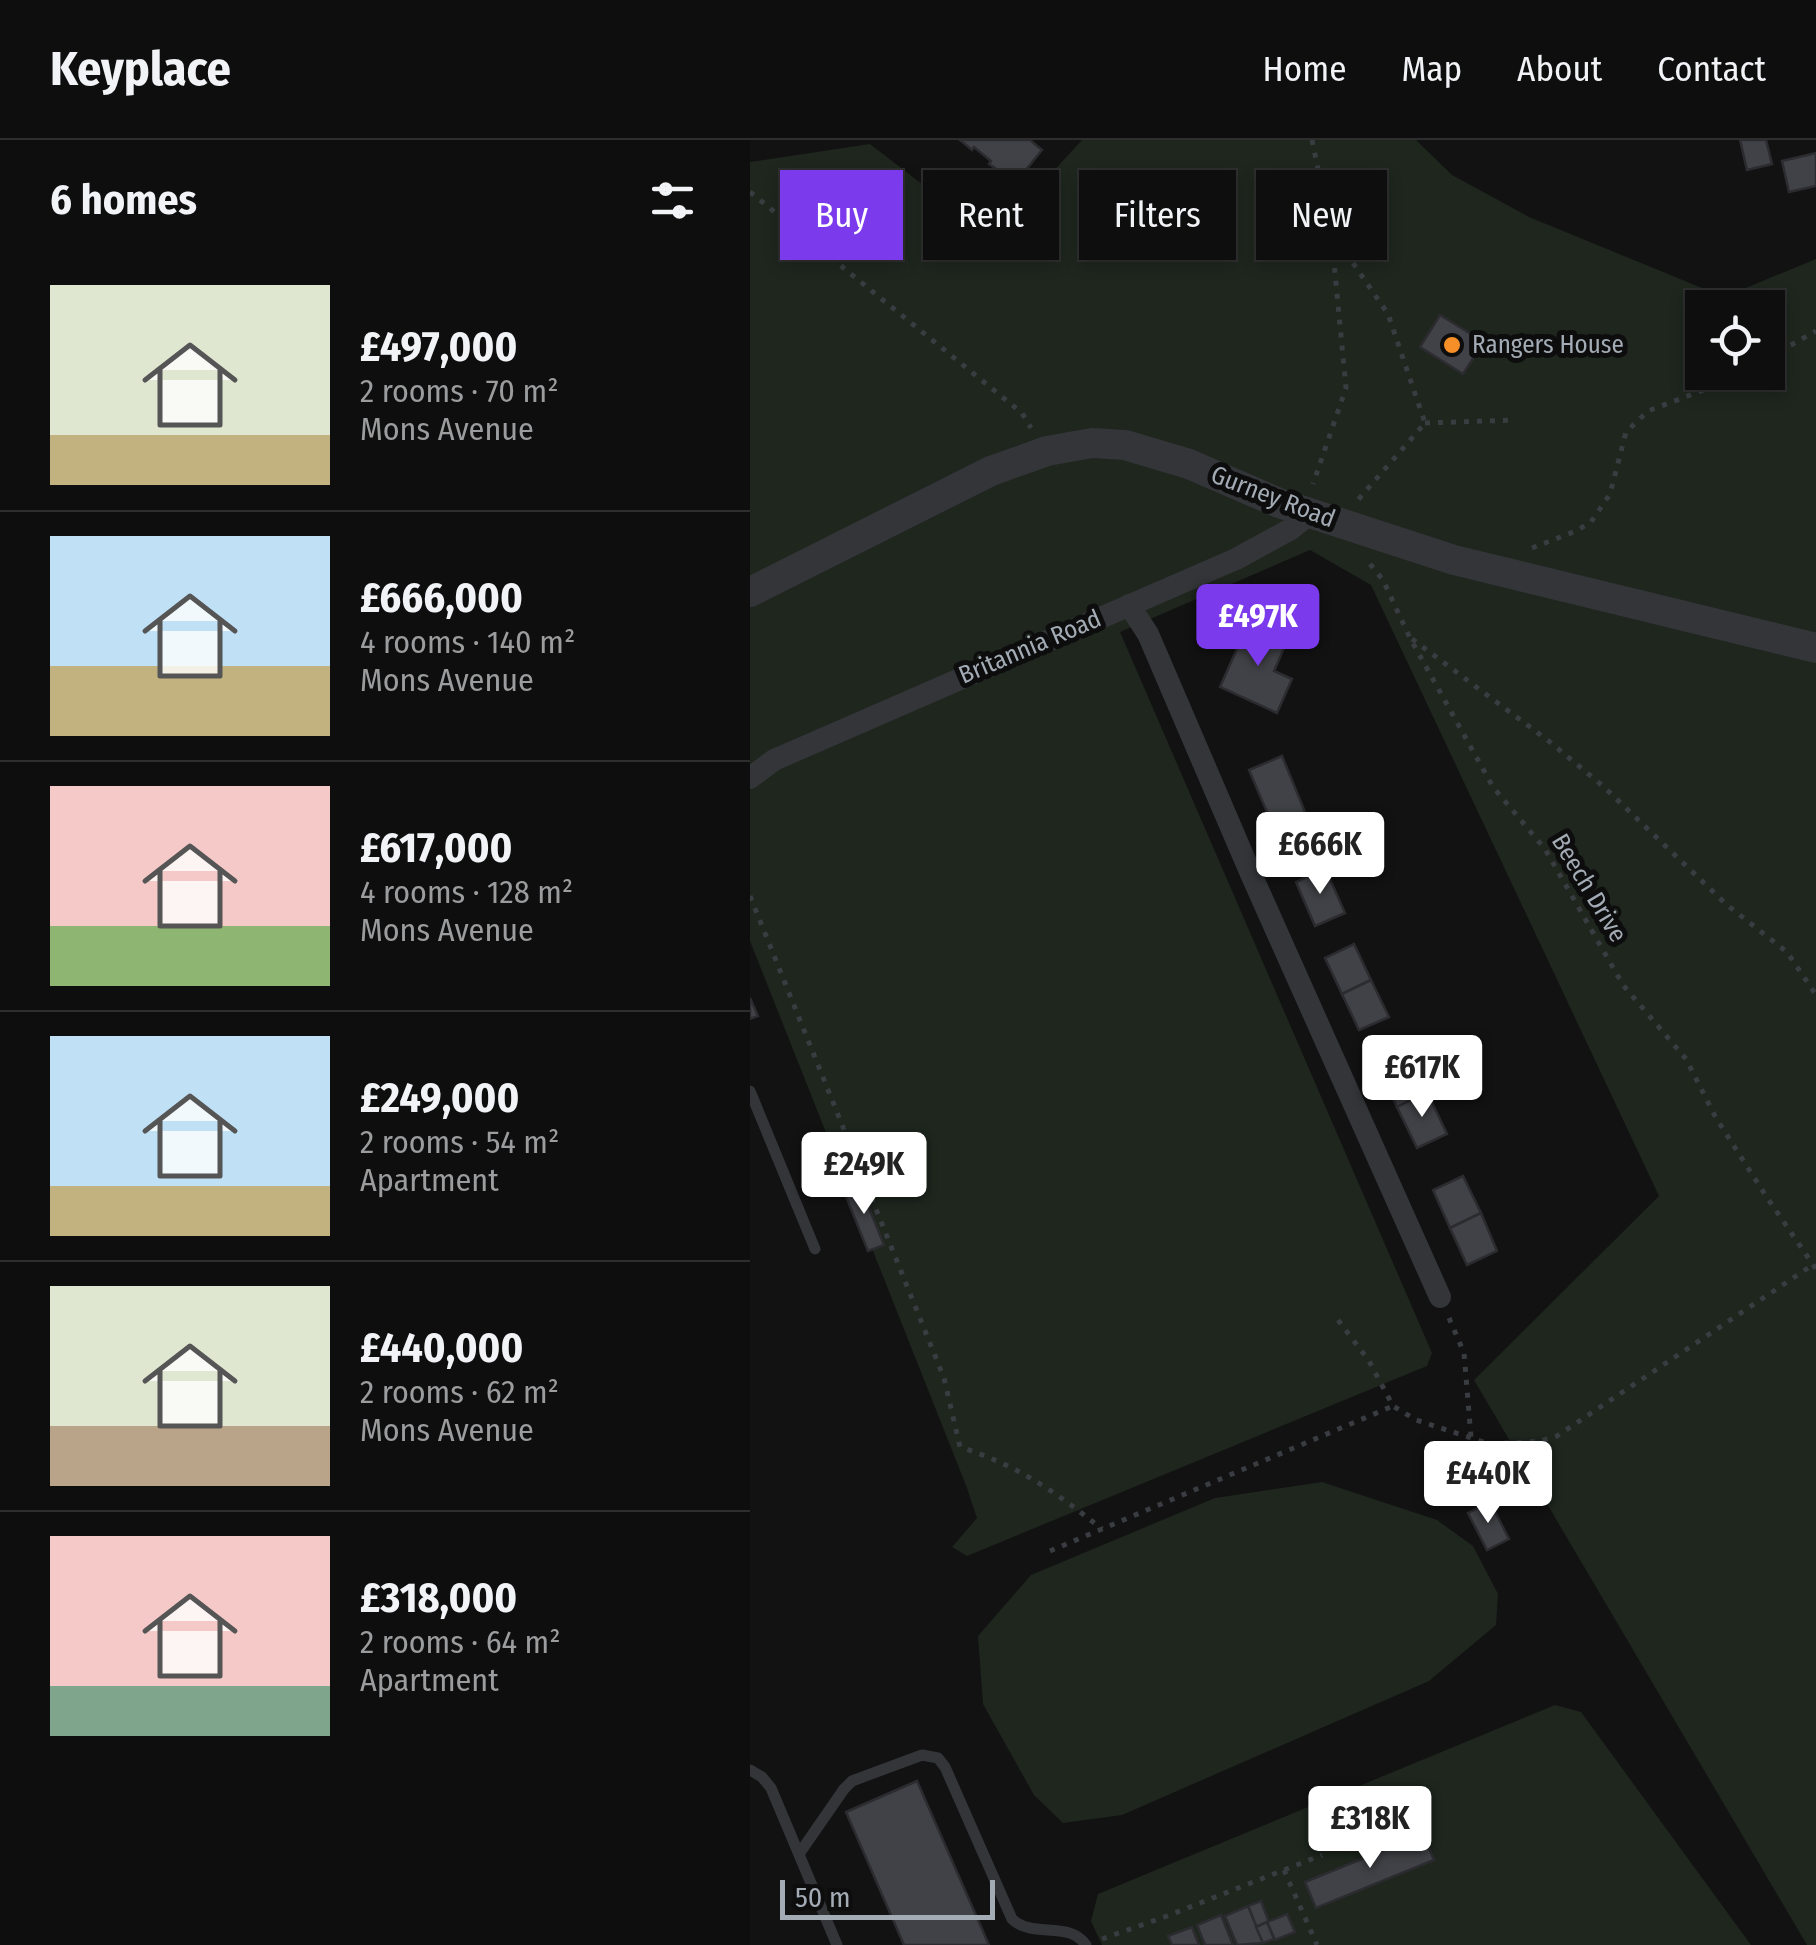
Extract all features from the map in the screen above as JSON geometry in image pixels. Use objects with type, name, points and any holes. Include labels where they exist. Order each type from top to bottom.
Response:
[{"type":"street","name":"Gurney Road","points":[[750,592],[991,471],[1046,452],[1092,443],[1125,445],[1189,464],[1279,503],[1307,504],[1338,522],[1482,568],[1816,648]]},
{"type":"street","name":"Britannia Road","points":[[750,778],[774,760],[1236,559],[1291,529],[1302,520],[1307,504]]},
{"type":"street","points":[[1129,605],[1148,634],[1440,1296]]},
{"type":"lane","points":[[750,1091],[815,1249]]},
{"type":"lane","points":[[798,1854],[848,1784],[917,1756],[932,1755],[946,1767],[1015,1923],[1026,1928],[1073,1933],[1086,1945],[1100,1940]]},
{"type":"lane","points":[[750,1770],[771,1788],[837,1945]]},
{"type":"path","points":[[1312,140],[1318,170]]},
{"type":"path","points":[[750,192],[1022,414],[1046,452]]},
{"type":"path","points":[[1307,504],[1346,388],[1334,260]]},
{"type":"path","points":[[1351,260],[1388,314],[1424,423]]},
{"type":"path","points":[[1785,348],[1816,331]]},
{"type":"path","points":[[1482,568],[1592,522],[1610,494],[1626,432],[1648,411],[1705,390]]},
{"type":"path","points":[[1338,522],[1424,423],[1515,420]]},
{"type":"path","name":"Beech Drive","points":[[1338,522],[1383,580],[1410,638],[1493,787],[1545,850],[1624,985],[1686,1059],[1716,1118],[1815,1266]]},
{"type":"path","points":[[1410,638],[1604,787],[1727,904],[1788,952],[1816,995]]},
{"type":"path","points":[[750,896],[944,1378],[960,1447],[996,1459],[1054,1491],[1102,1529]]},
{"type":"path","points":[[1338,1320],[1369,1361],[1393,1406],[1416,1420],[1490,1444],[1541,1442],[1557,1436],[1815,1266]]},
{"type":"path","points":[[1440,1296],[1464,1353],[1470,1437]]},
{"type":"path","points":[[1050,1551],[1393,1406]]},
{"type":"path","points":[[1100,1940],[1322,1855]]},
{"type":"path","points":[[1284,1870],[1317,1945]]},
{"type":"shaded area","points":[[1082,140],[1416,140],[1452,175],[1529,217],[1707,290],[1685,290],[1685,390],[1785,390],[1785,290],[1741,290],[1816,259],[1816,1945],[1807,1945],[1474,1380],[1659,1196],[1371,585],[1310,550],[1120,632],[1432,1353],[1427,1366],[967,1556],[952,1547],[977,1518],[967,1488],[750,941],[750,162],[870,144],[923,185],[923,260],[1059,260],[1059,170],[1054,170]]},
{"type":"shaded area","points":[[1322,1482],[1437,1520],[1473,1546],[1498,1594],[1496,1625],[1429,1681],[1122,1815],[1063,1823],[1034,1795],[983,1704],[978,1636],[1031,1575],[1215,1498]]},
{"type":"shaded area","points":[[1555,1705],[1581,1712],[1751,1945],[1102,1945],[1091,1921],[1098,1894]]},
{"type":"building","points":[[960,140],[1030,140],[1042,150],[1026,170],[998,170],[974,147],[972,150]]},
{"type":"building","points":[[1740,140],[1766,140],[1772,164],[1747,170]]},
{"type":"building","points":[[1816,153],[1816,186],[1789,192],[1782,161]]},
{"type":"building","name":"Rangers House","points":[[1440,315],[1484,342],[1463,374],[1420,347]]},
{"type":"building","points":[[1249,622],[1288,639],[1274,671],[1292,679],[1277,713],[1220,687]]},
{"type":"building","points":[[1282,756],[1305,812],[1273,826],[1249,770]]},
{"type":"building","points":[[1325,868],[1345,913],[1315,926],[1296,882]]},
{"type":"building","points":[[1354,944],[1371,980],[1342,994],[1325,958]]},
{"type":"building","points":[[1371,980],[1389,1017],[1359,1030],[1342,994]]},
{"type":"building","points":[[750,998],[758,1016],[750,1019]]},
{"type":"building","points":[[1408,1051],[1427,1092],[1397,1107],[1378,1065]]},
{"type":"building","points":[[1427,1092],[1447,1134],[1417,1148],[1397,1107]]},
{"type":"building","points":[[1463,1176],[1481,1213],[1450,1228],[1433,1190]]},
{"type":"building","points":[[859,1183],[884,1245],[868,1251],[843,1189]]},
{"type":"building","points":[[1481,1213],[1497,1251],[1467,1265],[1450,1228]]},
{"type":"building","points":[[1490,1502],[1509,1539],[1487,1550],[1468,1513]]},
{"type":"building","points":[[917,1781],[989,1945],[904,1945],[846,1812]]},
{"type":"building","points":[[1423,1834],[1434,1860],[1316,1908],[1305,1882]]},
{"type":"building","points":[[1261,1901],[1269,1922],[1256,1927],[1248,1906]]},
{"type":"building","points":[[1248,1906],[1263,1943],[1237,1945],[1225,1916]]},
{"type":"building","points":[[1287,1914],[1295,1932],[1275,1940],[1267,1922]]},
{"type":"building","points":[[1221,1915],[1233,1945],[1205,1945],[1197,1925]]},
{"type":"building","points":[[1267,1922],[1274,1939],[1263,1943],[1256,1927]]},
{"type":"building","points":[[1192,1927],[1199,1945],[1172,1945],[1168,1936]]},
{"type":"place","name":"Rangers House","points":[[1452,345]]}]
